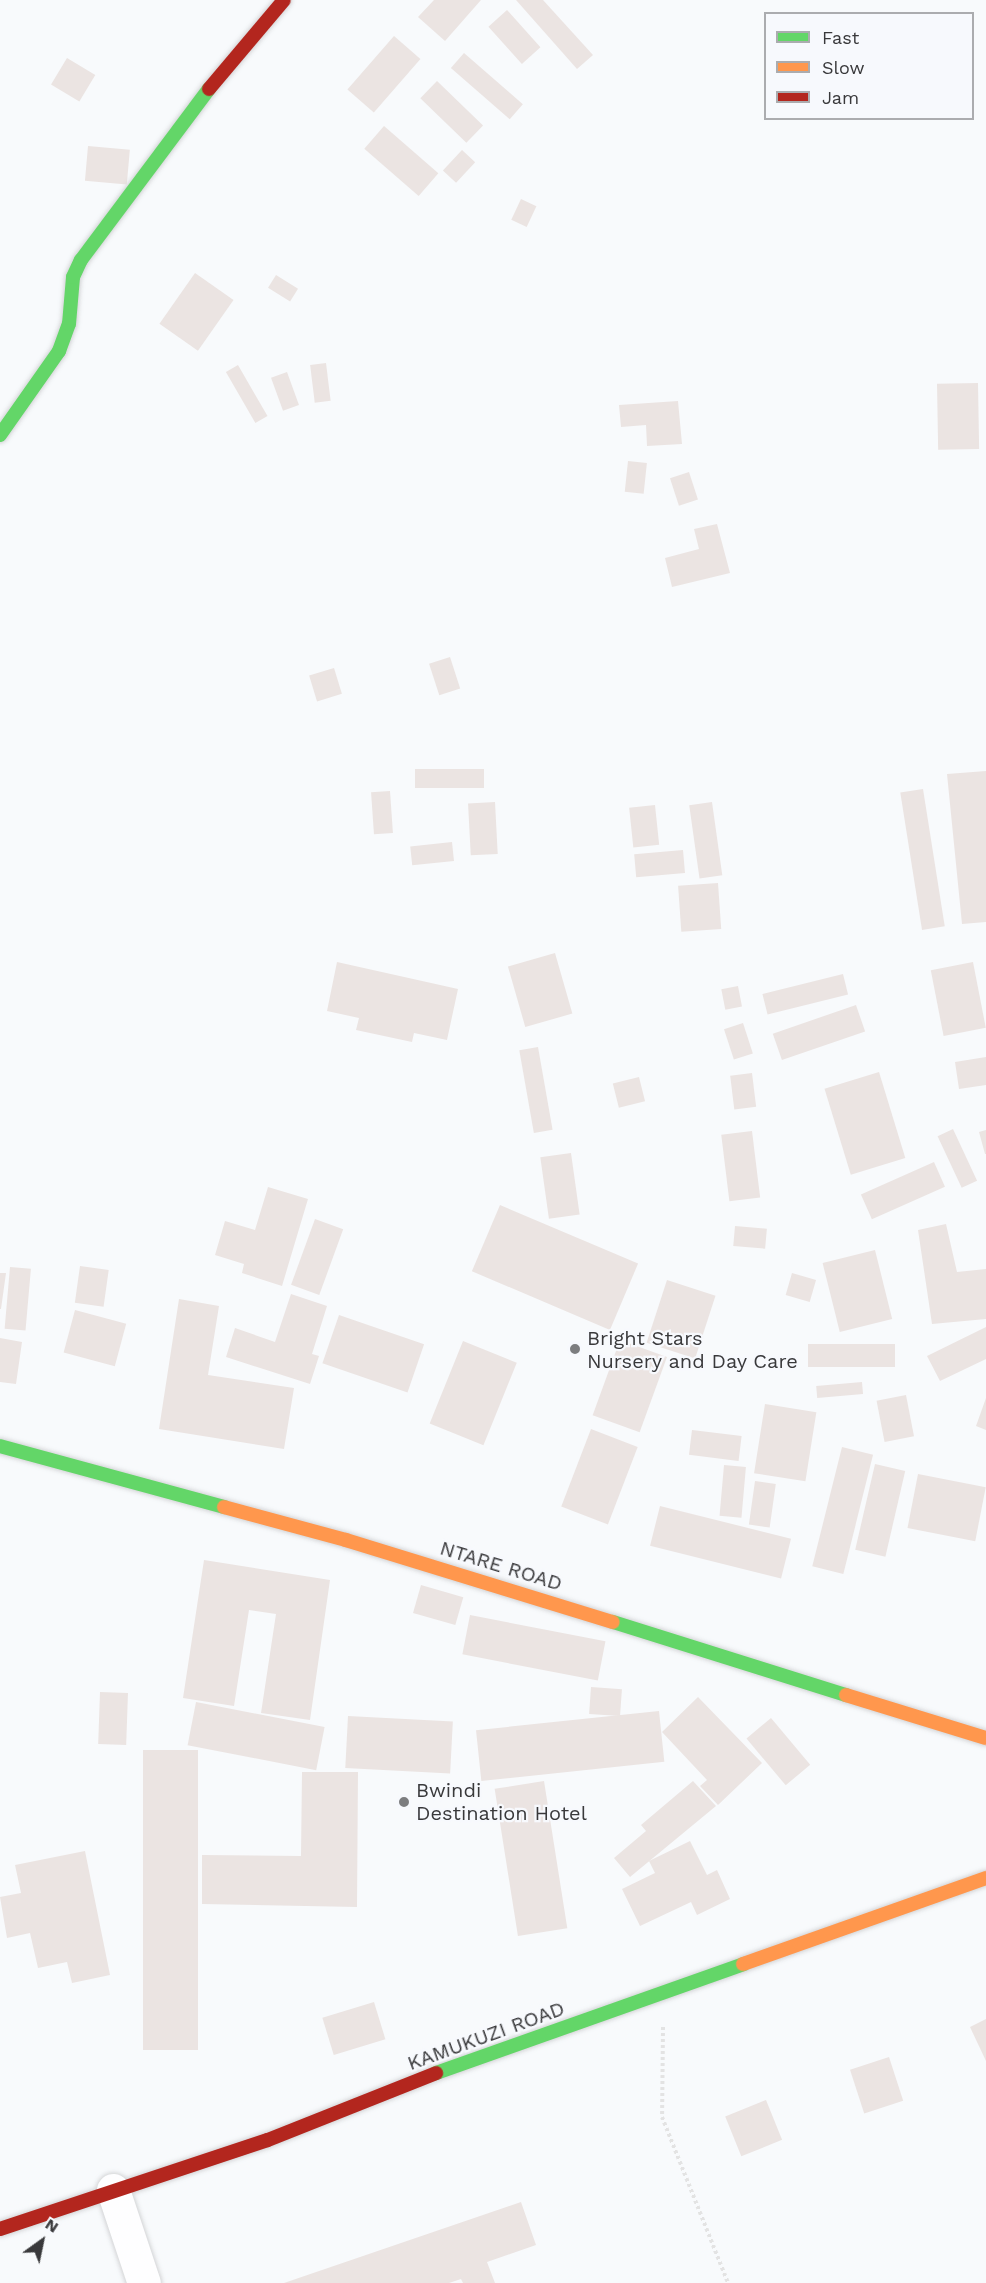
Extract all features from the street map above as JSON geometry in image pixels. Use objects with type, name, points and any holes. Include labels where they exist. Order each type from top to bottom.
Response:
[{"type":"street","points":[[0,435],[59,351],[69,324],[73,277],[81,260],[219,75],[284,0]]},
{"type":"street","name":"NTARE ROAD","points":[[0,1446],[346,1540],[986,1737]]},
{"type":"street","name":"KAMUKUZI ROAD","points":[[0,2229],[268,2140],[434,2074],[986,1878]]},
{"type":"street","points":[[113,2190],[144,2283]]},
{"type":"path","points":[[664,1993],[662,2117],[728,2283]]},
{"type":"building","points":[[434,0],[481,0],[445,41],[418,17]]},
{"type":"building","points":[[516,0],[543,0],[593,55],[577,69]]},
{"type":"building","points":[[507,10],[540,47],[522,64],[488,27]]},
{"type":"building","points":[[394,36],[420,59],[374,113],[347,90]]},
{"type":"building","points":[[464,53],[523,104],[510,119],[451,68]]},
{"type":"building","points":[[67,58],[95,75],[79,102],[51,85]]},
{"type":"building","points":[[437,81],[483,125],[466,143],[420,98]]},
{"type":"building","points":[[384,126],[438,173],[419,196],[364,149]]},
{"type":"building","points":[[88,146],[130,150],[127,185],[85,181]]},
{"type":"building","points":[[462,150],[475,162],[456,183],[443,170]]},
{"type":"building","points":[[521,199],[536,206],[527,227],[511,220]]},
{"type":"building","points":[[195,273],[234,300],[198,351],[159,324]]},
{"type":"building","points":[[276,275],[298,289],[290,301],[268,288]]},
{"type":"building","points":[[326,363],[331,401],[315,403],[310,365]]},
{"type":"building","points":[[238,365],[268,416],[255,423],[226,372]]},
{"type":"building","points":[[287,372],[299,405],[283,411],[271,378]]},
{"type":"building","points":[[978,383],[979,449],[938,450],[937,384]]},
{"type":"building","points":[[678,401],[682,444],[647,446],[646,425],[621,427],[619,405]]},
{"type":"building","points":[[628,461],[647,463],[644,494],[625,492]]},
{"type":"building","points":[[689,472],[698,500],[679,506],[670,478]]},
{"type":"building","points":[[717,524],[730,573],[672,587],[665,558],[699,549],[694,529]]},
{"type":"building","points":[[450,657],[460,688],[439,695],[429,664]]},
{"type":"building","points":[[334,668],[342,694],[317,701],[309,676]]},
{"type":"building","points":[[415,769],[484,769],[484,788],[415,788]]},
{"type":"building","points":[[986,771],[986,922],[962,924],[947,774]]},
{"type":"building","points":[[923,789],[945,926],[922,930],[900,793]]},
{"type":"building","points":[[390,791],[393,833],[374,834],[371,792]]},
{"type":"building","points":[[495,802],[498,854],[471,855],[468,803]]},
{"type":"building","points":[[712,802],[722,875],[700,878],[689,805]]},
{"type":"building","points":[[655,805],[659,845],[633,847],[629,808]]},
{"type":"building","points":[[452,842],[454,861],[412,865],[410,846]]},
{"type":"building","points":[[683,850],[685,873],[636,877],[634,854]]},
{"type":"building","points":[[718,883],[721,929],[681,932],[678,886]]},
{"type":"building","points":[[555,953],[572,1014],[525,1027],[508,967]]},
{"type":"building","points":[[337,962],[458,989],[447,1040],[414,1033],[412,1042],[356,1030],[359,1018],[327,1011]]},
{"type":"building","points":[[973,962],[986,1028],[944,1036],[931,970]]},
{"type":"building","points":[[843,974],[848,994],[768,1014],[762,994]]},
{"type":"building","points":[[738,986],[742,1007],[725,1010],[721,989]]},
{"type":"building","points":[[856,1005],[865,1031],[782,1060],[773,1034]]},
{"type":"building","points":[[743,1023],[753,1053],[734,1060],[724,1029]]},
{"type":"building","points":[[538,1047],[553,1130],[534,1133],[519,1050]]},
{"type":"building","points":[[986,1057],[986,1085],[959,1089],[955,1062]]},
{"type":"building","points":[[879,1072],[905,1158],[851,1175],[824,1089]]},
{"type":"building","points":[[752,1073],[756,1107],[734,1109],[730,1076]]},
{"type":"building","points":[[639,1077],[645,1101],[619,1108],[613,1084]]},
{"type":"building","points":[[953,1129],[977,1181],[962,1188],[938,1136]]},
{"type":"building","points":[[986,1130],[986,1154],[985,1154],[979,1132]]},
{"type":"building","points":[[752,1131],[760,1198],[729,1201],[721,1135]]},
{"type":"building","points":[[571,1153],[580,1214],[549,1219],[540,1157]]},
{"type":"building","points":[[934,1162],[945,1187],[872,1219],[861,1195]]},
{"type":"building","points":[[268,1187],[308,1199],[282,1286],[242,1273],[244,1264],[215,1255],[225,1221],[255,1230]]},
{"type":"building","points":[[500,1205],[638,1264],[610,1330],[472,1271]]},
{"type":"building","points":[[315,1219],[343,1229],[319,1295],[291,1285]]},
{"type":"building","points":[[946,1224],[957,1272],[986,1269],[986,1319],[932,1324],[918,1230]]},
{"type":"building","points":[[735,1226],[767,1229],[765,1249],[733,1246]]},
{"type":"building","points":[[875,1250],[892,1319],[840,1332],[823,1263]]},
{"type":"building","points":[[80,1266],[109,1270],[104,1307],[75,1303]]},
{"type":"building","points":[[10,1267],[31,1269],[26,1331],[5,1329]]},
{"type":"building","points":[[0,1273],[6,1273],[1,1309],[0,1309]]},
{"type":"building","points":[[792,1273],[816,1280],[810,1302],[786,1295]]},
{"type":"building","points":[[667,1280],[716,1296],[695,1359],[647,1343]]},
{"type":"building","points":[[291,1294],[327,1306],[312,1354],[319,1356],[310,1384],[226,1357],[235,1328],[275,1342]]},
{"type":"building","points":[[179,1299],[219,1306],[208,1375],[294,1388],[284,1449],[159,1429]]},
{"type":"building","points":[[75,1310],[126,1324],[115,1366],[64,1353]]},
{"type":"building","points":[[339,1315],[424,1344],[407,1393],[322,1363]]},
{"type":"building","points":[[986,1327],[986,1359],[940,1381],[927,1356]]},
{"type":"building","points":[[0,1338],[22,1342],[16,1384],[0,1382]]},
{"type":"building","points":[[620,1340],[667,1357],[640,1432],[593,1415]]},
{"type":"building","points":[[463,1341],[517,1363],[483,1445],[430,1424]]},
{"type":"building","points":[[808,1344],[895,1344],[895,1367],[808,1367]]},
{"type":"building","points":[[862,1382],[863,1394],[817,1398],[816,1386]]},
{"type":"building","points":[[906,1395],[914,1436],[885,1442],[877,1401]]},
{"type":"building","points":[[986,1398],[986,1430],[976,1426]]},
{"type":"building","points":[[765,1404],[816,1412],[805,1481],[754,1473]]},
{"type":"building","points":[[591,1429],[638,1447],[608,1524],[561,1506]]},
{"type":"building","points":[[692,1430],[742,1436],[739,1461],[689,1455]]},
{"type":"building","points":[[842,1447],[873,1455],[843,1574],[812,1566]]},
{"type":"building","points":[[875,1464],[905,1471],[885,1557],[855,1550]]},
{"type":"building","points":[[724,1465],[746,1467],[741,1518],[720,1516]]},
{"type":"building","points":[[918,1474],[986,1487],[975,1541],[908,1528]]},
{"type":"building","points":[[755,1481],[776,1484],[770,1527],[749,1525]]},
{"type":"building","points":[[660,1506],[791,1539],[781,1578],[650,1546]]},
{"type":"building","points":[[204,1560],[330,1580],[310,1720],[261,1713],[276,1614],[249,1610],[234,1706],[183,1698]]},
{"type":"building","points":[[421,1585],[463,1597],[455,1625],[413,1613]]},
{"type":"building","points":[[470,1615],[605,1641],[598,1681],[462,1654]]},
{"type":"building","points":[[591,1687],[622,1689],[620,1716],[589,1714]]},
{"type":"building","points":[[100,1692],[128,1693],[126,1745],[98,1744]]},
{"type":"building","points":[[698,1697],[762,1763],[718,1805],[700,1786],[707,1780],[662,1732]]},
{"type":"building","points":[[196,1702],[325,1727],[316,1770],[188,1745]]},
{"type":"building","points":[[659,1711],[664,1762],[481,1781],[476,1730]]},
{"type":"building","points":[[348,1716],[453,1721],[450,1773],[345,1768]]},
{"type":"building","points":[[771,1718],[810,1765],[786,1785],[746,1739]]},
{"type":"building","points":[[143,1750],[198,1750],[198,2050],[143,2050]]},
{"type":"building","points":[[302,1772],[358,1772],[357,1907],[202,1904],[202,1855],[301,1856]]},
{"type":"building","points":[[544,1781],[567,1928],[518,1936],[495,1789]]},
{"type":"building","points":[[693,1781],[716,1806],[630,1877],[614,1858],[646,1831],[641,1825]]},
{"type":"building","points":[[690,1841],[707,1875],[717,1870],[730,1899],[697,1915],[691,1902],[640,1926],[622,1889],[655,1873],[649,1861]]},
{"type":"building","points":[[85,1851],[110,1975],[72,1983],[67,1962],[38,1968],[30,1933],[7,1938],[0,1897],[21,1893],[15,1865]]},
{"type":"building","points":[[374,2002],[385,2039],[334,2055],[322,2018]]},
{"type":"building","points":[[986,2019],[986,2061],[970,2027]]},
{"type":"building","points":[[889,2057],[903,2101],[864,2113],[850,2070]]},
{"type":"building","points":[[766,2100],[782,2140],[741,2156],[725,2116]]},
{"type":"building","points":[[521,2202],[536,2245],[487,2262],[495,2283],[463,2283],[461,2279],[449,2283],[284,2283]]},
{"type":"traffic: fast","points":[[0,435],[59,351],[69,324],[73,277],[81,260],[209,89]]},
{"type":"traffic: fast","points":[[0,1446],[224,1507]]},
{"type":"traffic: fast","points":[[613,1622],[846,1695]]},
{"type":"traffic: fast","points":[[436,2073],[743,1964]]},
{"type":"traffic: slow","points":[[224,1507],[346,1540],[613,1622]]},
{"type":"traffic: slow","points":[[846,1695],[986,1738]]},
{"type":"traffic: slow","points":[[743,1964],[986,1878]]},
{"type":"traffic: jam","points":[[209,89],[284,0]]},
{"type":"traffic: jam","points":[[0,2229],[268,2140],[436,2073]]},
{"type":"place","name":"Bright Stars Nursery and Day Care","points":[[575,1349]]},
{"type":"place","name":"Bwindi Destination Hotel","points":[[404,1802]]}]
